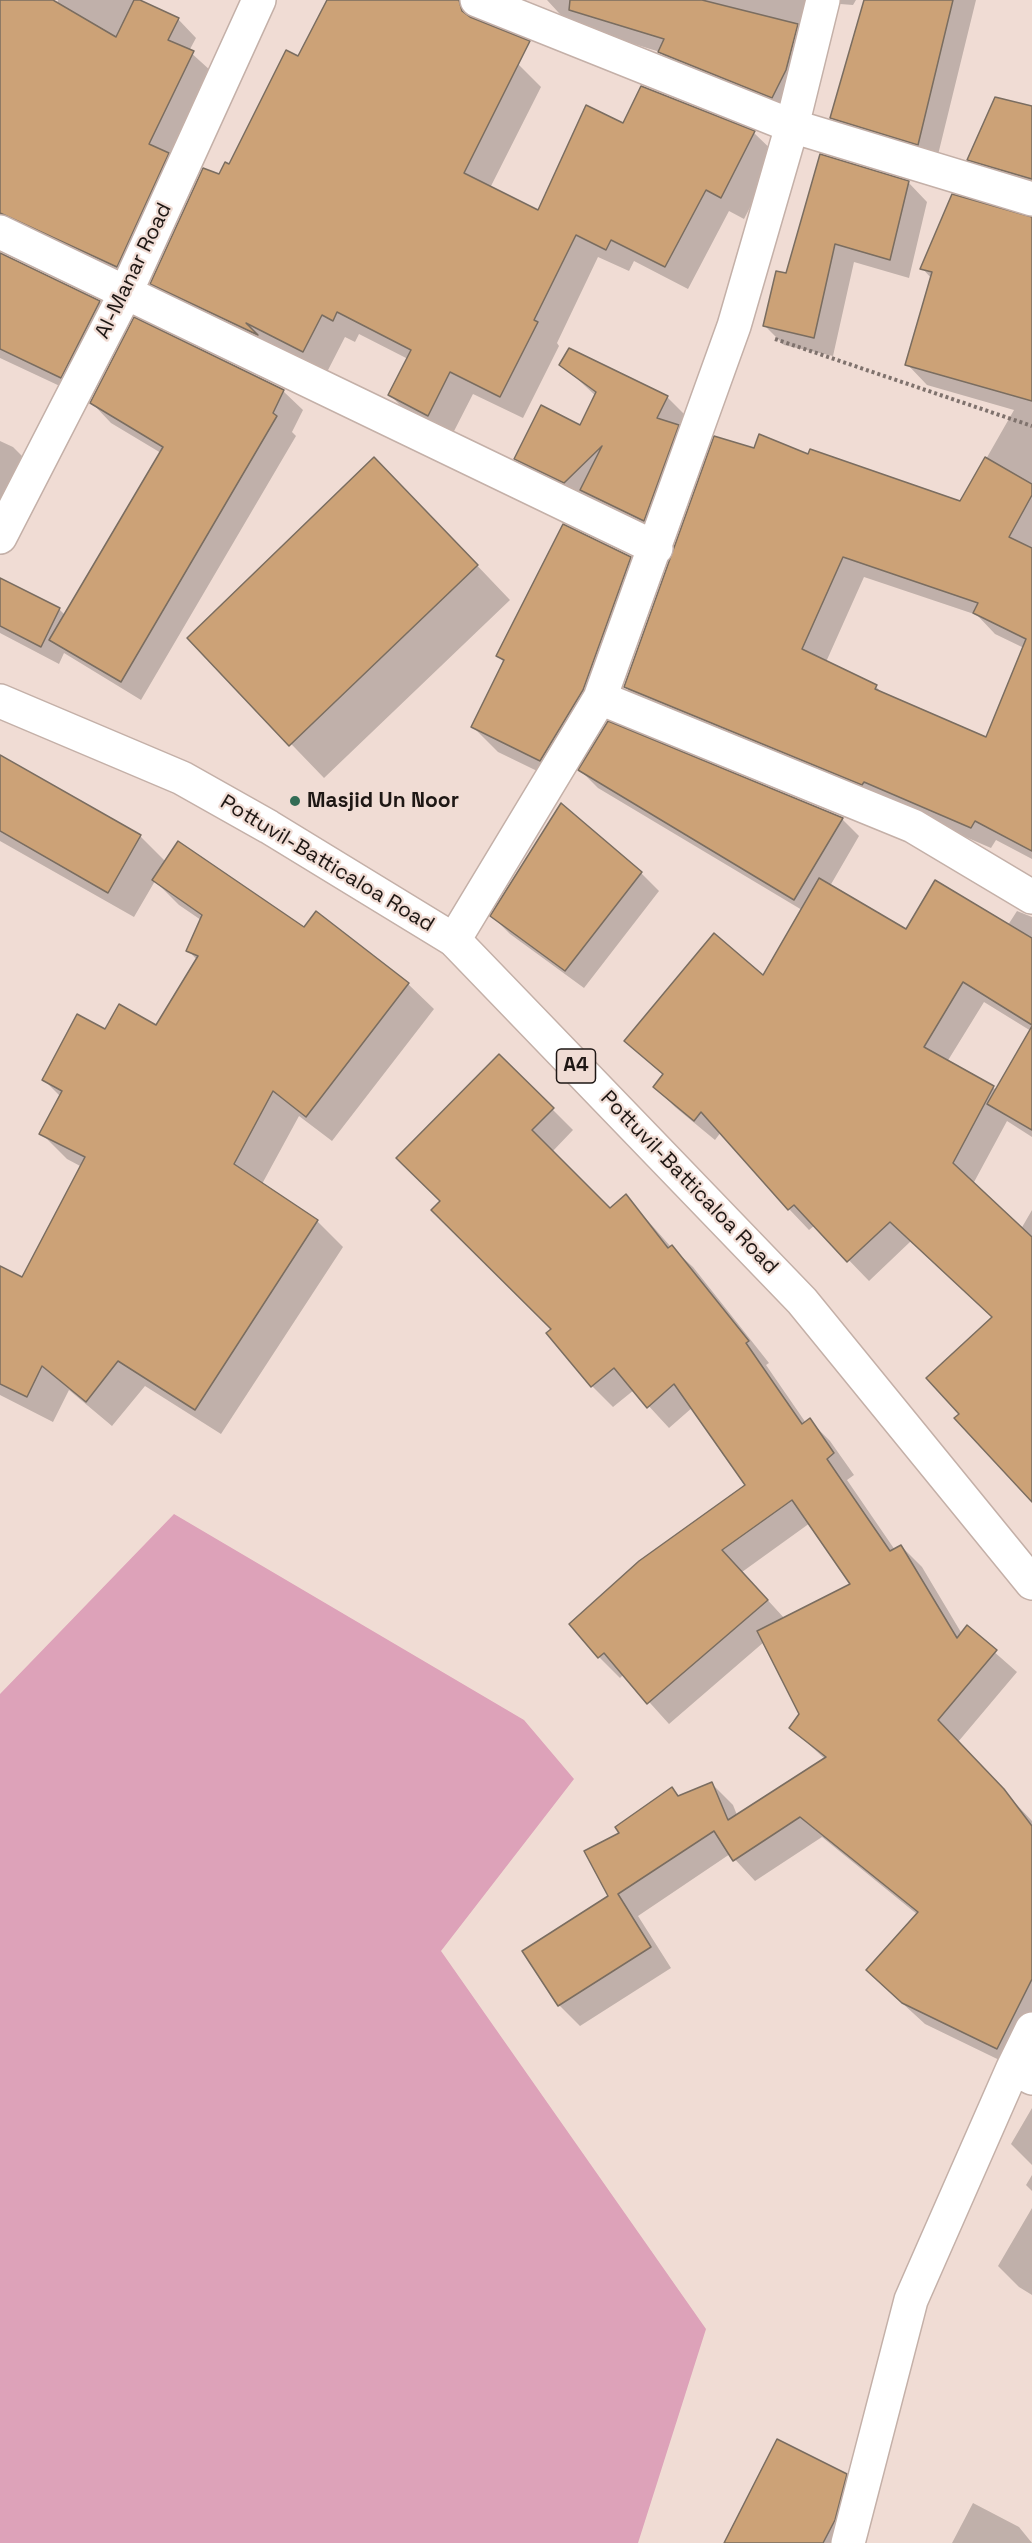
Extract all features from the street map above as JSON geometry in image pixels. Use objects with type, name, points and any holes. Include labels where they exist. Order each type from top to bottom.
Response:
[{"type":"main road","name":"Al-Manar Road","points":[[0,537],[125,294],[260,0]]},
{"type":"main road","points":[[477,0],[792,126],[1032,199]]},
{"type":"main road","points":[[454,940],[600,698],[656,548],[734,326],[792,126],[823,0]]},
{"type":"main road","points":[[0,232],[656,548]]},
{"type":"main road","points":[[600,698],[913,826],[1032,897]]},
{"type":"main road","name":"Pottuvil-Batticaloa Road","points":[[0,701],[182,778],[454,940],[802,1300],[1032,1583]]},
{"type":"main road","points":[[848,2543],[911,2300],[1023,2073],[1032,2029]]},
{"type":"path","points":[[734,326],[1032,426]]},
{"type":"shaded area","points":[[174,1514],[524,1720],[574,1779],[441,1951],[706,2329],[638,2543],[0,2543],[0,1694]]},
{"type":"building","points":[[0,0],[53,0],[116,37],[134,0],[140,0],[179,18],[168,40],[194,51],[149,144],[169,153],[117,267],[0,213]]},
{"type":"building","points":[[327,0],[459,0],[462,11],[470,17],[530,41],[464,173],[538,210],[586,105],[623,123],[641,86],[755,131],[721,198],[706,190],[665,267],[611,240],[606,250],[576,235],[534,320],[538,322],[500,397],[450,372],[428,416],[388,395],[411,350],[337,312],[333,321],[322,315],[303,352],[246,323],[258,335],[150,284],[203,168],[219,174],[225,162],[229,164],[286,50],[298,56]]},
{"type":"building","points":[[570,0],[702,0],[798,24],[786,70],[772,98],[658,52],[664,39],[569,10]]},
{"type":"building","points":[[864,0],[953,0],[918,145],[830,118]]},
{"type":"building","points":[[995,97],[1032,106],[1032,179],[967,160]]},
{"type":"building","points":[[820,154],[909,181],[890,260],[835,244],[814,338],[763,326],[776,271],[786,273]]},
{"type":"building","points":[[952,194],[1032,217],[1032,401],[905,365],[932,272],[920,269]]},
{"type":"building","points":[[0,253],[100,301],[61,378],[0,349]]},
{"type":"building","points":[[134,317],[284,390],[273,413],[277,416],[121,682],[49,640],[163,447],[90,403]]},
{"type":"building","points":[[569,348],[668,396],[657,418],[679,425],[644,521],[580,490],[602,446],[564,483],[514,459],[541,405],[580,425],[596,392],[559,365]]},
{"type":"building","points":[[759,434],[808,454],[810,449],[960,501],[985,457],[1032,484],[1032,495],[1009,537],[1032,548],[1032,851],[975,821],[971,828],[864,782],[862,785],[624,687],[714,436],[754,448]],"holes":[[[843,557],[978,603],[973,613],[1026,639],[986,737],[875,689],[877,685],[802,649]]]},
{"type":"building","points":[[374,457],[478,565],[289,746],[187,638]]},
{"type":"building","points":[[563,524],[631,557],[583,690],[540,761],[471,727],[504,660],[496,656]]},
{"type":"building","points":[[0,578],[60,608],[41,647],[0,626]]},
{"type":"building","points":[[608,721],[843,818],[794,900],[578,770]]},
{"type":"building","points":[[0,755],[141,835],[108,893],[0,831]]},
{"type":"building","points":[[561,803],[642,872],[565,971],[490,916]]},
{"type":"building","points":[[178,841],[304,927],[316,911],[409,983],[306,1117],[273,1091],[234,1164],[318,1220],[195,1410],[118,1361],[86,1402],[42,1366],[27,1397],[0,1384],[0,1266],[22,1277],[85,1157],[39,1134],[62,1091],[42,1080],[77,1014],[105,1029],[119,1004],[156,1025],[198,956],[186,951],[202,915],[152,880]]},
{"type":"building","points":[[819,878],[906,929],[935,880],[1032,938],[1032,1025],[963,982],[924,1047],[994,1086],[953,1163],[1032,1237],[1032,1502],[954,1418],[959,1414],[926,1378],[992,1317],[890,1222],[847,1262],[794,1205],[788,1210],[701,1112],[694,1121],[653,1087],[663,1074],[624,1041],[714,933],[763,975]]},
{"type":"building","points":[[1032,1026],[1032,1130],[987,1104]]},
{"type":"building","points":[[499,1054],[554,1108],[532,1130],[610,1208],[626,1194],[668,1248],[672,1245],[749,1341],[746,1343],[802,1424],[810,1418],[834,1453],[827,1459],[890,1551],[901,1545],[957,1638],[967,1625],[997,1650],[938,1720],[1004,1789],[1032,1826],[1032,1979],[997,2049],[902,2003],[866,1970],[918,1912],[800,1817],[733,1861],[714,1831],[618,1894],[651,1947],[558,2006],[522,1951],[608,1896],[584,1851],[619,1833],[615,1827],[672,1787],[678,1796],[712,1782],[728,1820],[826,1757],[789,1728],[799,1714],[757,1631],[850,1584],[792,1500],[722,1550],[768,1600],[647,1704],[604,1653],[598,1658],[569,1624],[639,1561],[745,1485],[674,1384],[647,1408],[614,1368],[591,1387],[546,1333],[551,1329],[431,1210],[440,1201],[396,1158]]},
{"type":"building","points":[[777,2439],[847,2474],[835,2520],[823,2543],[724,2543]]},
{"type":"place","name":"Masjid Un Noor","points":[[295,801]]}]
